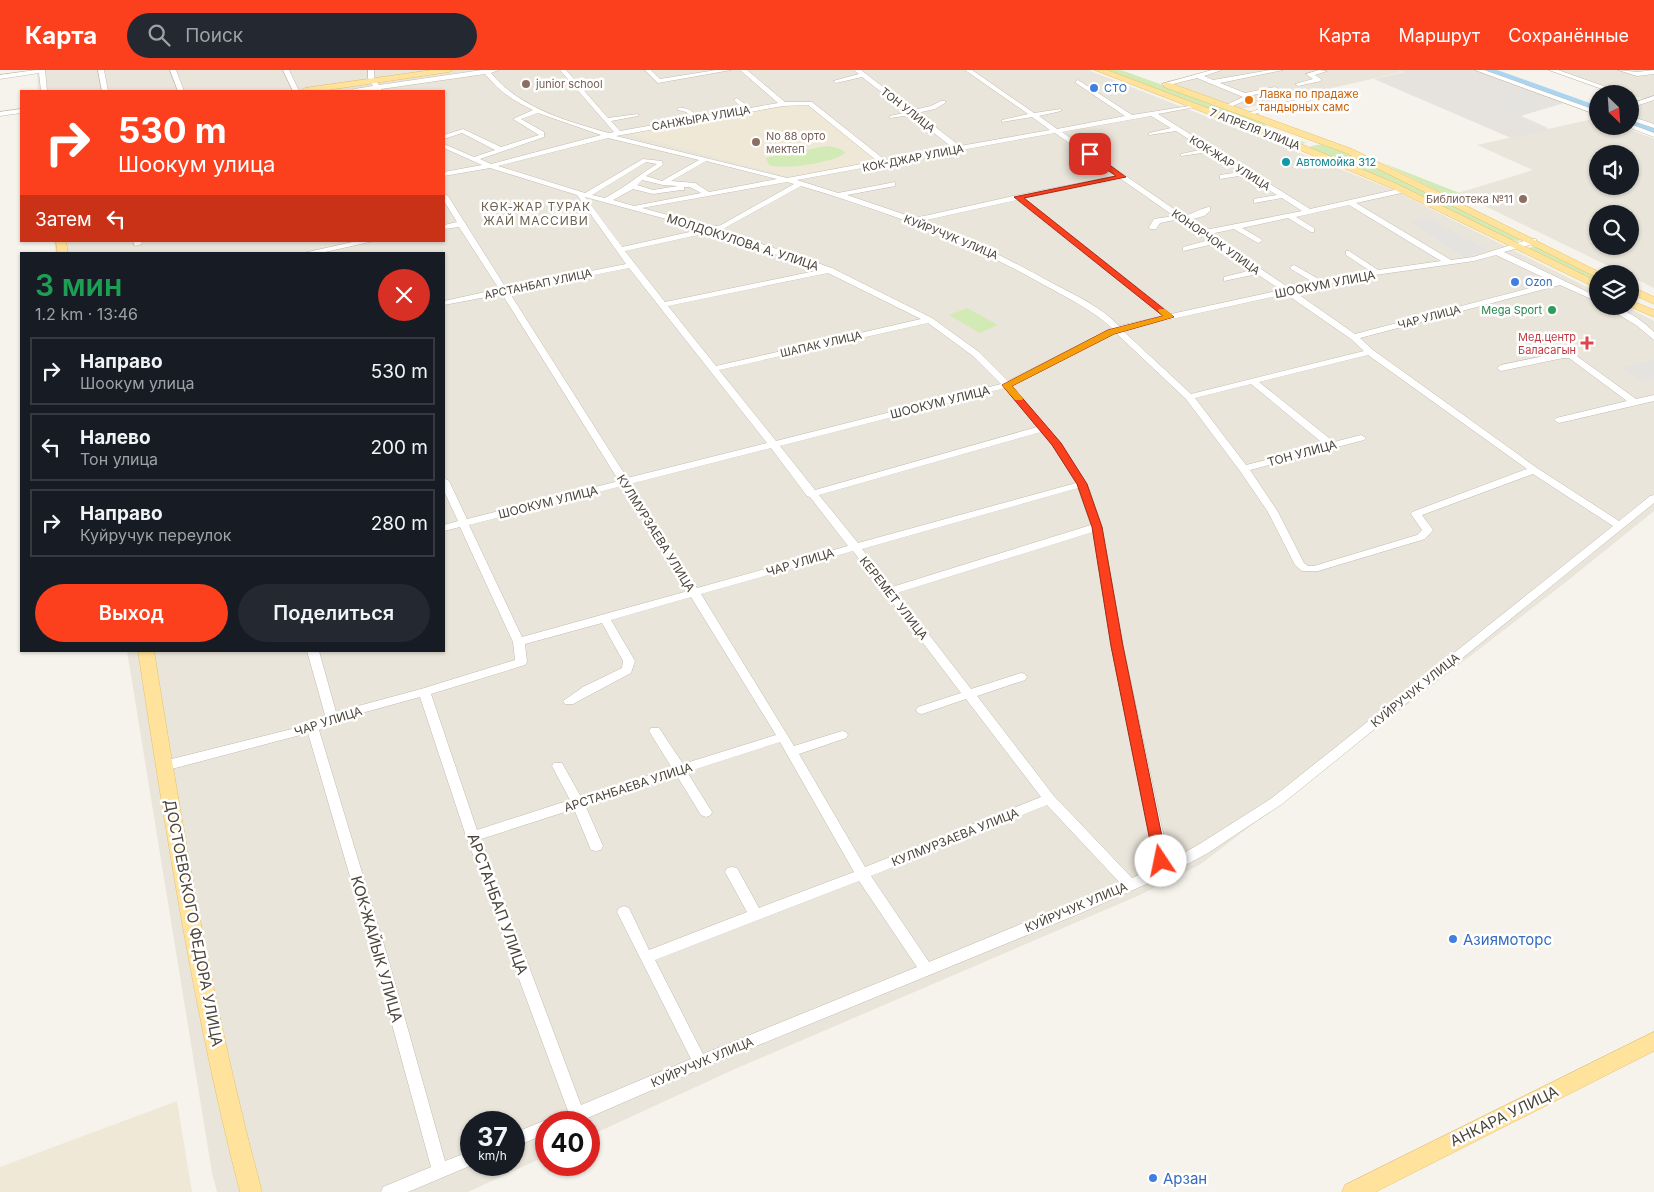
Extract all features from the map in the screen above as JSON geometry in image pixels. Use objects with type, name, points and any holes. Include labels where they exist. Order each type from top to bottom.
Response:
[{"type":"main road","points":[[323,90],[376,87],[449,70]]},
{"type":"main road","name":"7 АПРЕЛЯ УЛИЦА","points":[[1099,70],[1298,145],[1403,190],[1589,282]]},
{"type":"main road","name":"7 АПРЕЛЯ УЛИЦА","points":[[1126,70],[1315,138],[1366,159],[1589,270]]},
{"type":"main road","points":[[1298,145],[1312,144],[1316,141],[1315,138]]},
{"type":"main road","points":[[1639,294],[1654,301]]},
{"type":"main road","points":[[1639,306],[1654,314]]},
{"type":"main road","name":"ДОСТОЕВСКОГО ФЕДОРА УЛИЦА","points":[[146,652],[164,766],[207,998],[238,1144],[251,1192]]},
{"type":"main road","name":"АНКАРА УЛИЦА","points":[[1353,1192],[1654,1041]]},
{"type":"street","points":[[0,77],[42,70],[44,90]]},
{"type":"street","points":[[101,70],[105,90]]},
{"type":"street","points":[[173,70],[180,90]]},
{"type":"street","points":[[286,70],[296,90]]},
{"type":"street","points":[[371,70],[370,74],[376,87]]},
{"type":"street","points":[[360,90],[496,70]]},
{"type":"street","points":[[563,70],[618,133]]},
{"type":"street","points":[[648,70],[658,81],[728,70]]},
{"type":"street","points":[[743,70],[783,104]]},
{"type":"street","name":"ТОН УЛИЦА","points":[[857,70],[959,149]]},
{"type":"street","name":"КОНОРЧОК УЛИЦА","points":[[968,70],[1354,337],[1370,352],[1534,470],[1619,525]]},
{"type":"street","points":[[1166,84],[1219,70]]},
{"type":"street","points":[[1213,82],[1280,70]]},
{"type":"street","points":[[1298,84],[1319,80],[1309,74],[1324,71],[1322,70]]},
{"type":"street","points":[[1478,70],[1589,111]]},
{"type":"street","points":[[1552,70],[1596,85]]},
{"type":"street","points":[[1621,70],[1636,74],[1654,72]]},
{"type":"street","name":"КУЙРУЧУК УЛИЦА","points":[[485,71],[511,95],[537,111],[607,135],[790,181],[915,220],[1011,262],[1086,306],[1113,323],[1117,330],[1189,397],[1244,469],[1273,512],[1300,565],[1306,569],[1314,569],[1421,537],[1428,530],[1416,514],[1420,511],[1534,470]]},
{"type":"street","points":[[1196,75],[1244,95],[1275,89]]},
{"type":"street","points":[[836,81],[864,76]]},
{"type":"street","points":[[1078,82],[1131,117]]},
{"type":"street","points":[[1228,106],[1247,98],[1244,95]]},
{"type":"street","points":[[1248,114],[1270,106],[1320,97]]},
{"type":"street","points":[[1639,102],[1654,98]]},
{"type":"street","points":[[1639,99],[1654,106]]},
{"type":"street","points":[[737,100],[748,110]]},
{"type":"street","points":[[892,117],[933,108],[943,102]]},
{"type":"street","name":"САНЖЫРА УЛИЦА","points":[[490,166],[607,135],[783,104],[810,103],[884,163]]},
{"type":"street","name":"КОК-ДЖАР УЛИЦА","points":[[633,208],[790,181],[1193,106]]},
{"type":"street","points":[[680,109],[688,111],[696,119]]},
{"type":"street","points":[[1004,121],[1059,110]]},
{"type":"street","points":[[0,114],[20,111]]},
{"type":"street","points":[[474,159],[542,136],[542,133],[516,119],[537,111]]},
{"type":"street","name":"КОК-ЖАР УЛИЦА","points":[[1151,113],[1309,212]]},
{"type":"street","points":[[607,120],[636,115]]},
{"type":"street","points":[[1639,121],[1654,126]]},
{"type":"street","points":[[1151,134],[1177,129]]},
{"type":"street","points":[[1639,129],[1654,135]]},
{"type":"street","points":[[445,137],[459,132],[466,132],[502,150]]},
{"type":"street","name":"МОЛДОКУЛОВА А. УЛИЦА","points":[[445,146],[490,166],[584,195],[714,230],[829,270],[929,320],[976,354],[1007,385],[1044,428],[1082,484],[1097,527],[1117,646],[1164,870]]},
{"type":"street","points":[[1183,155],[1210,150]]},
{"type":"street","points":[[663,183],[705,159]]},
{"type":"street","points":[[584,195],[645,160],[660,162],[661,164],[640,177],[632,186],[606,201]]},
{"type":"street","points":[[445,174],[490,166]]},
{"type":"street","points":[[1223,177],[1246,173]]},
{"type":"street","points":[[640,177],[663,183],[692,185],[710,195]]},
{"type":"street","points":[[915,220],[1018,197],[1122,177]]},
{"type":"street","points":[[620,250],[714,230],[799,184]]},
{"type":"street","points":[[836,195],[892,184]]},
{"type":"street","points":[[632,186],[653,192],[692,185]]},
{"type":"street","points":[[1204,234],[1403,190]]},
{"type":"street","name":"КЕРЕМЕТ УЛИЦА","points":[[584,195],[580,198],[631,265],[854,546],[1049,799],[1130,885]]},
{"type":"street","points":[[1257,201],[1283,196]]},
{"type":"street","points":[[1018,197],[1170,317]]},
{"type":"street","name":"КУЛМУРЗАЕВА УЛИЦА","points":[[445,198],[695,594],[783,737],[862,874],[926,970]]},
{"type":"street","points":[[1351,203],[1450,263]]},
{"type":"street","points":[[1153,227],[1157,222],[1201,214],[1207,209]]},
{"type":"street","points":[[1290,216],[1312,230]]},
{"type":"street","points":[[445,227],[461,224]]},
{"type":"street","points":[[1236,227],[1258,241]]},
{"type":"street","points":[[314,252],[366,242]]},
{"type":"street","points":[[1186,249],[1216,242]]},
{"type":"street","name":"ШООКУМ УЛИЦА","points":[[445,528],[1007,385],[1117,330],[1319,283],[1450,263],[1499,253],[1533,242]]},
{"type":"street","points":[[357,244],[361,252]]},
{"type":"street","points":[[1499,253],[1589,296]]},
{"type":"street","points":[[1349,254],[1378,273]]},
{"type":"street","name":"АРСТАНБАП УЛИЦА","points":[[445,303],[631,265]]},
{"type":"street","points":[[1294,267],[1319,283]]},
{"type":"street","points":[[663,305],[829,270]]},
{"type":"street","points":[[1227,279],[1259,271]]},
{"type":"street","name":"ЧАР УЛИЦА","points":[[1354,337],[1562,282]]},
{"type":"street","points":[[1624,315],[1638,323],[1654,337]]},
{"type":"street","name":"ШАПАК УЛИЦА","points":[[714,368],[929,320]]},
{"type":"street","points":[[1189,397],[1370,352]]},
{"type":"street","points":[[1502,368],[1563,355],[1571,356],[1634,402]]},
{"type":"street","points":[[1252,381],[1331,445]]},
{"type":"street","points":[[1559,420],[1654,398]]},
{"type":"street","points":[[811,494],[1044,428]]},
{"type":"street","name":"ТОН УЛИЦА","points":[[1244,469],[1361,438]]},
{"type":"street","points":[[445,483],[519,642],[521,662]]},
{"type":"street","name":"ЧАР УЛИЦА","points":[[519,642],[695,594],[854,546],[1082,484]]},
{"type":"street","name":"КУЙРУЧУК УЛИЦА","points":[[586,1111],[700,1062],[1130,885],[1164,870],[1203,849],[1277,801],[1654,498]]},
{"type":"street","points":[[890,592],[1097,527]]},
{"type":"street","points":[[569,701],[627,670],[629,661],[606,618]]},
{"type":"street","points":[[313,652],[332,717]]},
{"type":"street","name":"ЧАР УЛИЦА","points":[[164,766],[312,728],[332,717],[424,692],[521,662]]},
{"type":"street","points":[[922,710],[1021,677]]},
{"type":"street","name":"АРСТАНБАП УЛИЦА","points":[[424,692],[473,836],[576,1111]]},
{"type":"street","name":"КОК-ЖАЙЫК УЛИЦА","points":[[312,728],[382,962],[440,1170]]},
{"type":"street","points":[[655,731],[706,812]]},
{"type":"street","points":[[791,752],[842,735]]},
{"type":"street","name":"АРСТАНБАЕВА УЛИЦА","points":[[473,836],[783,737]]},
{"type":"street","points":[[558,766],[578,802],[596,846]]},
{"type":"street","name":"КУЛМУРЗАЕВА УЛИЦА","points":[[646,957],[862,874],[1049,799]]},
{"type":"street","points":[[732,872],[756,915]]},
{"type":"street","points":[[624,912],[700,1062]]},
{"type":"street","points":[[389,1192],[460,1162]]},
{"type":"shaded area","name":"КӨК-ЖАР ТУРАК ЖАЙ МАССИВИ","points":[[37,70],[1088,70],[1391,189],[1589,288],[1589,315],[1639,315],[1639,313],[1654,321],[1654,511],[1566,582],[1201,864],[1140,895],[735,1069],[600,1131],[600,1111],[535,1111],[535,1161],[525,1166],[525,1111],[460,1111],[460,1176],[503,1176],[468,1192],[217,1192],[212,1173],[127,652],[445,652],[445,252],[56,252],[54,242],[445,242],[445,90],[38,90]]},
{"type":"shaded area","points":[[1223,70],[1397,70],[1402,72],[1241,109],[1166,81]]},
{"type":"shaded area","points":[[1399,70],[1474,70],[1564,103],[1521,116],[1549,130],[1511,138],[1374,79],[1404,72]]},
{"type":"shaded area","points":[[1556,70],[1654,70],[1654,97],[1643,99],[1639,98],[1639,85],[1601,85]]},
{"type":"shaded area","points":[[1519,90],[1550,102],[1512,113],[1467,94],[1473,92],[1479,95],[1487,93],[1496,96]]},
{"type":"shaded area","points":[[1654,99],[1654,126],[1639,120],[1639,102]]},
{"type":"shaded area","name":"No 88 орто мектеп","points":[[784,105],[808,105],[878,161],[794,178],[623,133]]},
{"type":"shaded area","points":[[1589,120],[1589,135],[1639,135],[1639,133],[1654,139],[1654,288],[1639,280],[1639,265],[1606,265],[1458,193],[1533,170],[1477,145]]},
{"type":"shaded area","points":[[1426,217],[1489,249],[1465,258],[1411,222]]},
{"type":"shaded area","points":[[1654,360],[1654,379],[1643,382],[1621,367]]},
{"type":"shaded area","points":[[177,1101],[192,1192],[0,1192],[0,1167]]},
{"type":"green space","points":[[1104,70],[1121,70],[1262,121],[1268,128],[1306,143],[1300,144]]},
{"type":"green space","points":[[1323,144],[1355,156],[1520,239],[1519,241],[1511,240],[1310,148],[1311,146]]},
{"type":"green space","points":[[827,146],[838,148],[845,152],[837,157],[818,163],[786,167],[769,165],[766,158],[769,157]]},
{"type":"green space","points":[[1383,163],[1462,194],[1451,198]]},
{"type":"green space","points":[[1535,246],[1589,272],[1589,279],[1529,248]]},
{"type":"green space","points":[[967,308],[998,325],[980,333],[949,315]]},
{"type":"waterway","points":[[1488,70],[1589,107]]},
{"type":"waterway","points":[[1639,125],[1654,131]]},
{"type":"slow traffic","points":[[1019,398],[1007,385],[1111,332],[1170,317],[1162,311]]},
{"type":"place","name":"junior school","points":[[526,84]]},
{"type":"place","name":"СТО","points":[[1094,88]]},
{"type":"place","name":"Лавка по прадаже тандырных самс","points":[[1249,100]]},
{"type":"place","name":"No 88 орто мектеп","points":[[756,142]]},
{"type":"place","name":"Автомойка 312","points":[[1286,162]]},
{"type":"place","name":"Библиотека №11","points":[[1523,199]]},
{"type":"place","name":"Ozon","points":[[1515,282]]},
{"type":"place","name":"Mega Sport","points":[[1552,310]]},
{"type":"place","name":"Мед.центр Баласагын","points":[[1587,343]]},
{"type":"place","name":"Азиямоторс","points":[[1453,939]]},
{"type":"place","name":"Арзан","points":[[1153,1178]]},
{"type":"district","name":"КӨК-ЖАР ТУРАК ЖАЙ МАССИВИ","points":[[536,213]]},
{"type":"route","points":[[1090,154],[1122,177],[1018,197],[1170,317],[1111,332],[1007,385],[1056,443],[1082,484],[1097,527],[1117,646],[1161,861]]}]
